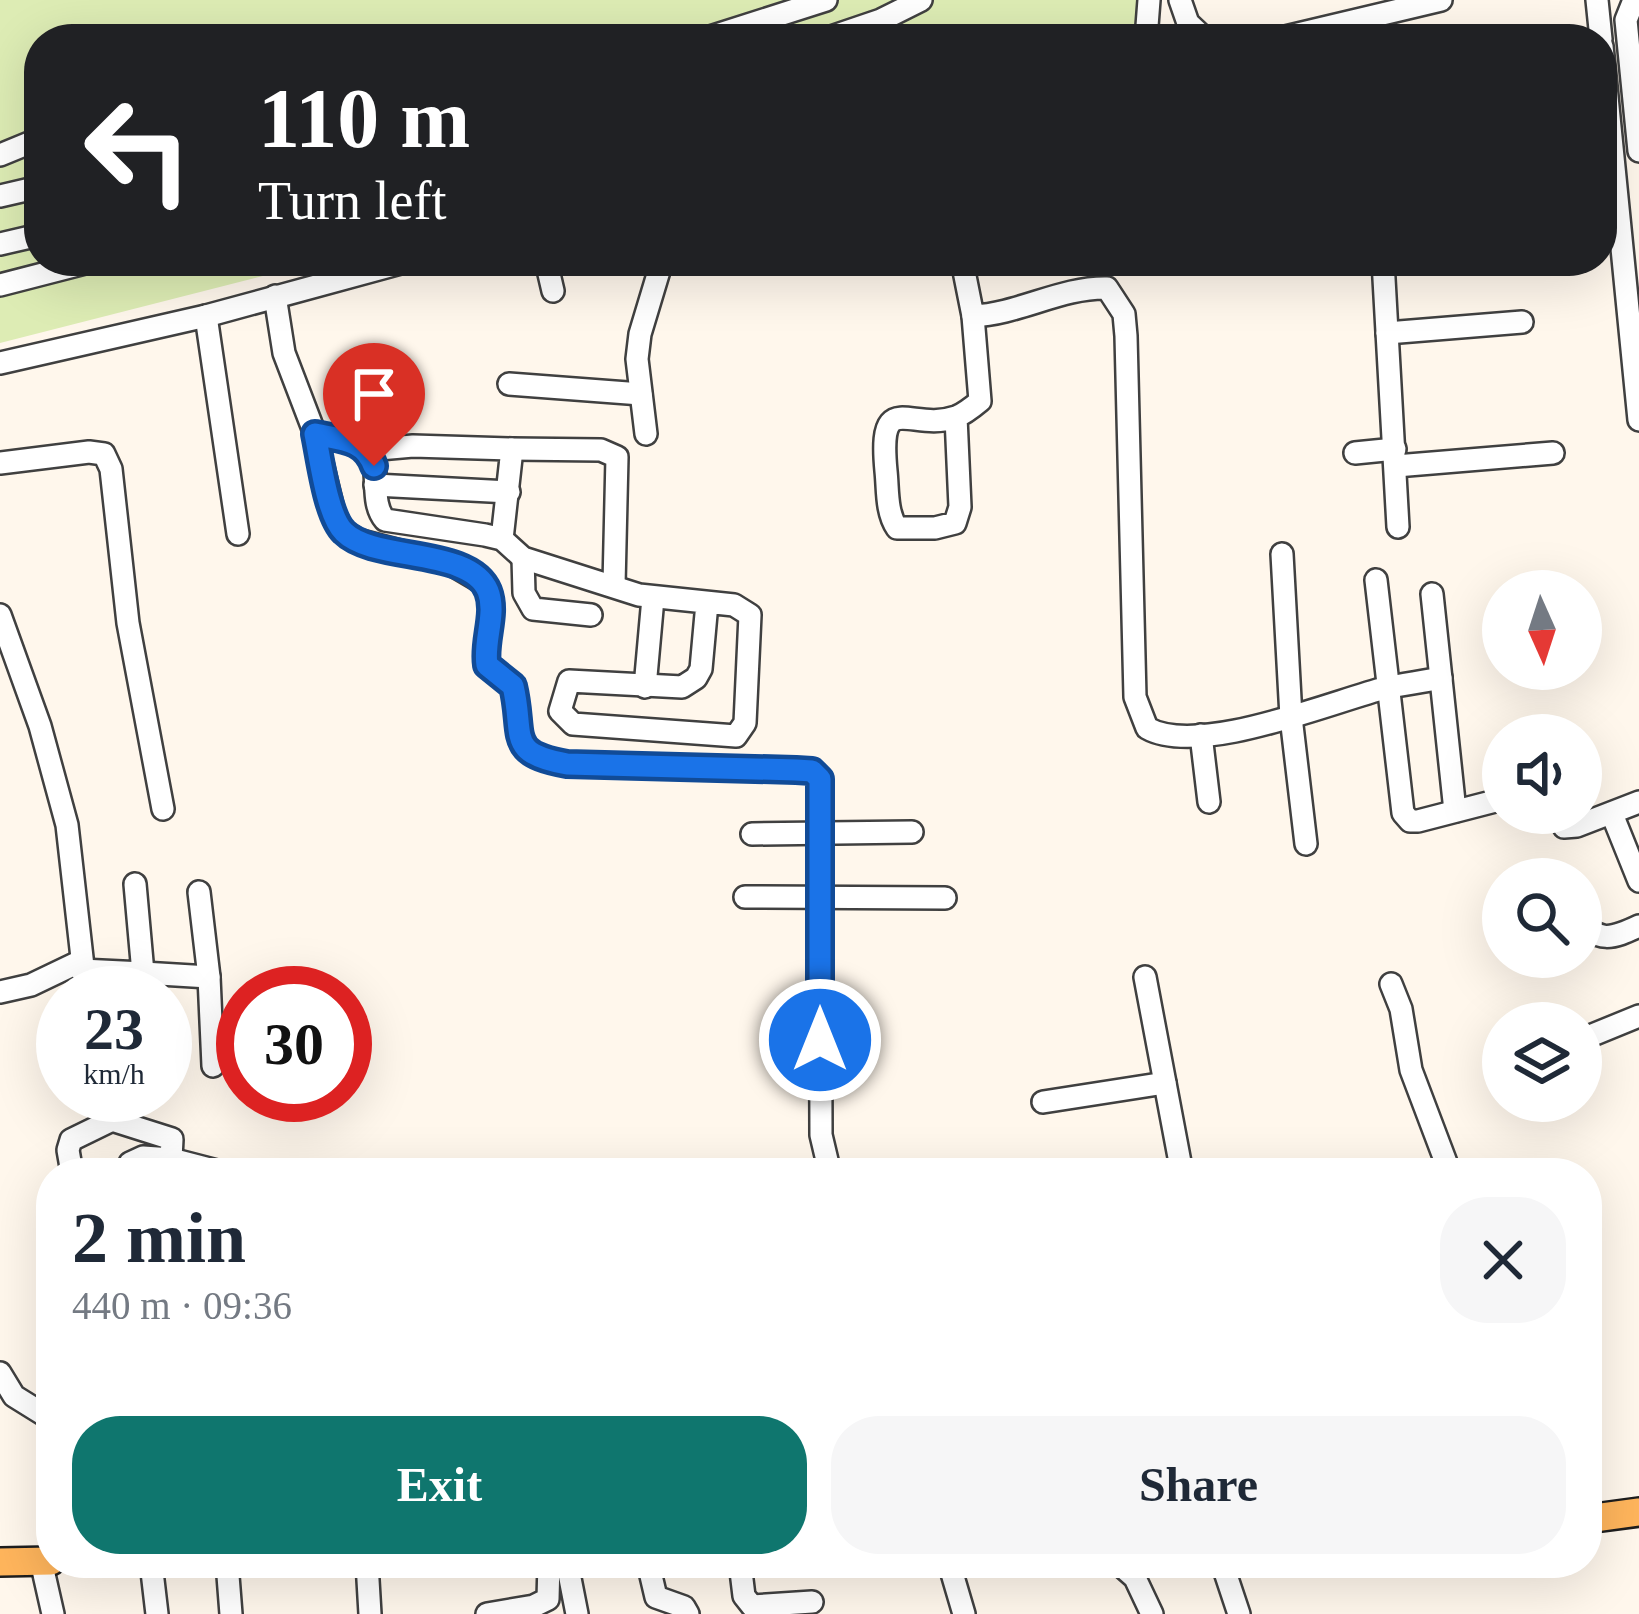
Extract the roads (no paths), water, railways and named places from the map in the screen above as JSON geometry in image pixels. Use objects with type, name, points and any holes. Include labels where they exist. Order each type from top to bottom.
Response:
[{"type":"main road","points":[[1602,1519],[1636,1519]]},
{"type":"main road","points":[[0,1562],[36,1561]]},
{"type":"street","points":[[751,24],[826,0]]},
{"type":"street","points":[[869,24],[921,0]]},
{"type":"street","points":[[1377,24],[1407,4],[1441,0]]},
{"type":"street","points":[[1634,0],[1626,20],[1639,151]]},
{"type":"street","points":[[1617,206],[1634,323],[1639,420]]},
{"type":"street","points":[[0,285],[35,276]]},
{"type":"street","points":[[0,363],[206,316],[351,276]]},
{"type":"street","points":[[550,276],[553,291]]},
{"type":"street","points":[[646,434],[638,345],[658,276]]},
{"type":"street","points":[[956,417],[960,507],[955,524],[897,528],[890,512],[883,437],[889,424],[902,417],[956,417],[980,401],[965,276]]},
{"type":"street","points":[[1384,276],[1398,526]]},
{"type":"street","points":[[973,316],[1003,313],[1087,288],[1107,288],[1124,314],[1131,428],[1135,697],[1147,728],[1160,735],[1201,735],[1441,678]]},
{"type":"street","points":[[274,296],[284,353],[315,434],[334,513],[343,531],[358,540],[451,564],[485,584],[490,598],[487,665],[513,686],[522,744],[535,758],[567,764],[812,771],[820,779],[821,1135],[826,1158]]},
{"type":"street","points":[[206,316],[238,535]]},
{"type":"street","points":[[1387,333],[1522,322]]},
{"type":"street","points":[[509,384],[641,394]]},
{"type":"street","points":[[315,434],[359,443],[368,450],[374,502],[385,520],[502,539],[523,558],[653,598],[734,605],[750,615],[742,731],[728,736],[573,724],[560,711],[569,681],[682,687],[696,678],[701,669],[707,603]]},
{"type":"street","points":[[368,450],[413,446],[602,449],[617,457],[614,585]]},
{"type":"street","points":[[502,539],[512,449]]},
{"type":"street","points":[[1355,453],[1395,458],[1553,453]]},
{"type":"street","points":[[0,464],[104,454],[111,469],[128,623],[164,809]]},
{"type":"street","points":[[375,485],[509,492]]},
{"type":"street","points":[[1282,554],[1291,717],[1306,844]]},
{"type":"street","points":[[523,558],[524,593],[533,609],[590,615]]},
{"type":"street","points":[[1376,580],[1403,813],[1410,821],[1418,821],[1482,804]]},
{"type":"street","points":[[1432,594],[1455,811]]},
{"type":"street","points":[[646,687],[653,598]]},
{"type":"street","points":[[0,615],[34,707],[67,825],[80,966]]},
{"type":"street","points":[[1201,735],[1209,802]]},
{"type":"street","points":[[1602,817],[1639,802]]},
{"type":"street","points":[[1612,814],[1639,881]]},
{"type":"street","points":[[752,834],[912,832]]},
{"type":"street","points":[[135,884],[137,966]]},
{"type":"street","points":[[200,892],[213,1066]]},
{"type":"street","points":[[745,897],[945,898]]},
{"type":"street","points":[[1602,937],[1618,937],[1639,926]]},
{"type":"street","points":[[1145,976],[1179,1158]]},
{"type":"street","points":[[192,978],[209,977]]},
{"type":"street","points":[[0,992],[36,983]]},
{"type":"street","points":[[1391,984],[1401,1009],[1411,1070],[1444,1158]]},
{"type":"street","points":[[1602,1031],[1639,1016]]},
{"type":"street","points":[[1043,1102],[1165,1083]]},
{"type":"street","points":[[69,1158],[70,1140],[108,1122]]},
{"type":"street","points":[[119,1122],[172,1139],[171,1158]]},
{"type":"street","points":[[0,1372],[14,1396],[36,1410]]},
{"type":"street","points":[[48,1578],[53,1614]]},
{"type":"street","points":[[153,1578],[157,1614]]},
{"type":"street","points":[[227,1578],[231,1614]]},
{"type":"street","points":[[368,1578],[370,1614]]},
{"type":"street","points":[[487,1614],[548,1599],[549,1578]]},
{"type":"street","points":[[570,1578],[577,1614]]},
{"type":"street","points":[[651,1578],[656,1598],[684,1607],[688,1614]]},
{"type":"street","points":[[742,1578],[744,1597],[752,1606],[812,1601]]},
{"type":"street","points":[[953,1578],[964,1614]]},
{"type":"street","points":[[1135,1578],[1152,1614]]},
{"type":"street","points":[[1227,1578],[1239,1614]]}]
